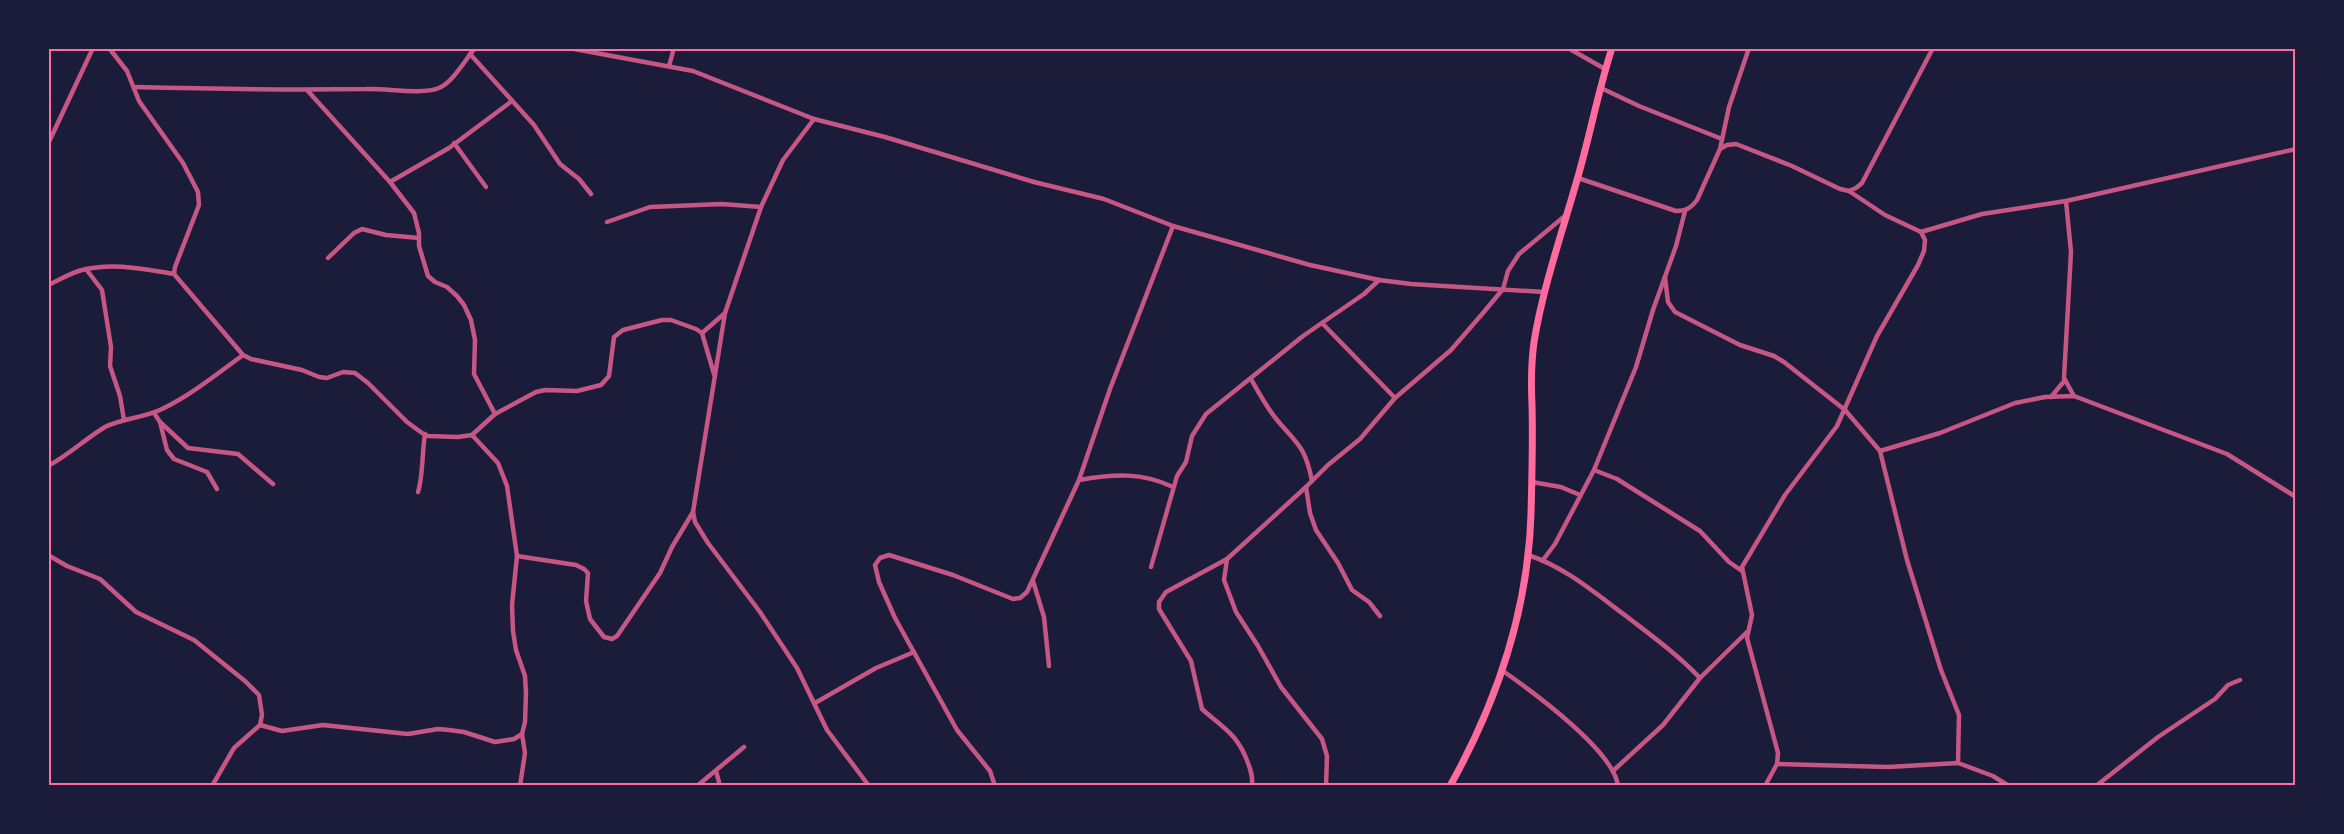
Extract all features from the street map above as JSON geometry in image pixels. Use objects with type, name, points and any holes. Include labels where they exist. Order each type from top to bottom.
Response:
[{"type":"main road","points":[[1450,786],[1469,750],[1503,671],[1519,608],[1527,555],[1532,482],[1530,374],[1544,292],[1578,178],[1612,48]]},
{"type":"street","points":[[48,144],[93,48]]},
{"type":"street","points":[[109,48],[127,71],[145,111],[183,163],[198,192],[199,205],[174,274]]},
{"type":"street","points":[[134,87],[430,90],[441,87],[450,80],[475,48]]},
{"type":"street","points":[[569,48],[693,70],[814,119],[1034,182],[1104,199],[1173,226],[1280,258],[1379,280],[1544,292]]},
{"type":"street","points":[[669,66],[674,48]]},
{"type":"street","points":[[1568,48],[1605,69]]},
{"type":"street","points":[[1543,560],[1555,544],[1594,470],[1636,367],[1676,246],[1685,211],[1698,200],[1720,149],[1729,107],[1749,48]]},
{"type":"street","points":[[1720,149],[1736,144],[1792,166],[1840,189],[1856,189],[1862,183],[1932,48]]},
{"type":"street","points":[[470,54],[546,140],[560,164],[579,179],[591,194]]},
{"type":"street","points":[[1601,88],[1638,106],[1722,139]]},
{"type":"street","points":[[307,90],[390,182],[414,213],[419,246],[428,276],[457,296],[471,320],[475,340],[474,374],[495,414]]},
{"type":"street","points":[[390,182],[423,165],[512,101]]},
{"type":"street","points":[[814,119],[783,160],[761,207],[724,313],[693,512],[695,522],[708,543],[760,612],[797,668],[827,730],[869,786]]},
{"type":"street","points":[[454,143],[486,187]]},
{"type":"street","points":[[1921,232],[1982,214],[2066,201],[2296,149]]},
{"type":"street","points":[[1578,178],[1676,211],[1685,211]]},
{"type":"street","points":[[1614,770],[1664,725],[1700,678],[1747,632],[1752,615],[1742,571],[1743,564],[1785,495],[1826,444],[1845,410],[1877,336],[1924,251],[1925,240],[1921,232],[1885,215],[1849,190]]},
{"type":"street","points":[[2066,201],[2072,252],[2065,380],[2074,396]]},
{"type":"street","points":[[607,222],[651,207],[722,204],[761,207]]},
{"type":"street","points":[[1252,786],[1253,778],[1243,751],[1234,736],[1202,709],[1191,661],[1159,609],[1159,602],[1166,592],[1227,559],[1328,465],[1370,430],[1395,398],[1451,350],[1503,289],[1508,271],[1519,254],[1567,215]]},
{"type":"street","points":[[995,786],[990,771],[957,730],[895,618],[879,582],[875,565],[880,558],[889,555],[953,575],[1012,599],[1020,598],[1027,592],[1079,480],[1110,389],[1173,226]]},
{"type":"street","points":[[328,258],[354,233],[362,229],[386,236],[419,238]]},
{"type":"street","points":[[48,285],[69,274],[86,269],[118,265],[174,274],[243,355],[250,359],[302,370],[319,377],[327,378],[344,372],[355,373],[368,382],[407,422],[425,434],[450,437],[472,435],[495,414],[536,392],[577,391],[601,385],[609,376],[614,337],[623,330],[639,324],[671,320],[696,328],[702,333],[714,374]]},
{"type":"street","points":[[86,269],[102,290],[111,347],[110,366],[120,396],[124,420]]},
{"type":"street","points":[[1665,277],[1668,302],[1675,312],[1740,345],[1774,356],[1798,372],[1845,410],[1880,451],[1907,560],[1941,669],[1959,715],[1958,763]]},
{"type":"street","points":[[1151,567],[1173,487],[1186,462],[1192,436],[1198,424],[1206,414],[1303,336],[1364,294],[1379,280]]},
{"type":"street","points":[[702,333],[724,313]]},
{"type":"street","points":[[1322,323],[1395,398]]},
{"type":"street","points":[[48,466],[67,456],[104,428],[154,412],[198,388],[243,355]]},
{"type":"street","points":[[1251,379],[1277,420],[1296,439],[1302,449],[1312,480]]},
{"type":"street","points":[[2051,397],[2065,380]]},
{"type":"street","points":[[1880,451],[1940,433],[2014,403],[2074,396],[2227,454],[2296,497]]},
{"type":"street","points":[[154,412],[160,422],[188,448],[238,454],[273,484]]},
{"type":"street","points":[[160,422],[167,450],[174,459],[207,472],[217,489]]},
{"type":"street","points":[[418,492],[425,434]]},
{"type":"street","points":[[472,435],[502,471],[507,486],[517,556],[512,605],[516,650],[526,685],[525,722],[522,734],[525,753],[520,786]]},
{"type":"street","points":[[1594,470],[1617,479],[1700,531],[1734,566],[1742,571]]},
{"type":"street","points":[[1079,480],[1102,476],[1138,476],[1156,478],[1173,487]]},
{"type":"street","points":[[1532,482],[1561,487],[1580,495]]},
{"type":"street","points":[[1306,487],[1310,513],[1316,530],[1338,563],[1352,590],[1369,602],[1380,616]]},
{"type":"street","points":[[517,556],[576,565],[584,569],[588,576],[586,601],[590,619],[604,637],[612,639],[617,636],[660,573],[672,547],[693,512]]},
{"type":"street","points":[[48,555],[67,566],[100,579],[136,612],[194,640],[217,657],[259,695],[262,715],[260,725],[234,747],[212,786]]},
{"type":"street","points":[[1527,555],[1543,560],[1573,577],[1669,649],[1700,678]]},
{"type":"street","points":[[1227,559],[1224,580],[1236,612],[1281,687],[1322,739],[1328,766],[1326,786]]},
{"type":"street","points":[[1033,581],[1044,617],[1049,666]]},
{"type":"street","points":[[1747,632],[1778,753],[1777,764],[1765,786]]},
{"type":"street","points":[[815,703],[876,668],[914,652]]},
{"type":"street","points":[[1503,671],[1570,723],[1614,770],[1618,786]]},
{"type":"street","points":[[2096,786],[2158,737],[2215,699],[2228,686],[2240,680]]},
{"type":"street","points":[[260,725],[282,731],[323,725],[408,734],[449,730],[464,732],[495,742],[514,739],[522,734]]},
{"type":"street","points":[[697,786],[744,747]]},
{"type":"street","points":[[1777,764],[1888,767],[1958,763],[1993,776],[2008,786]]},
{"type":"street","points":[[716,771],[720,786]]}]
